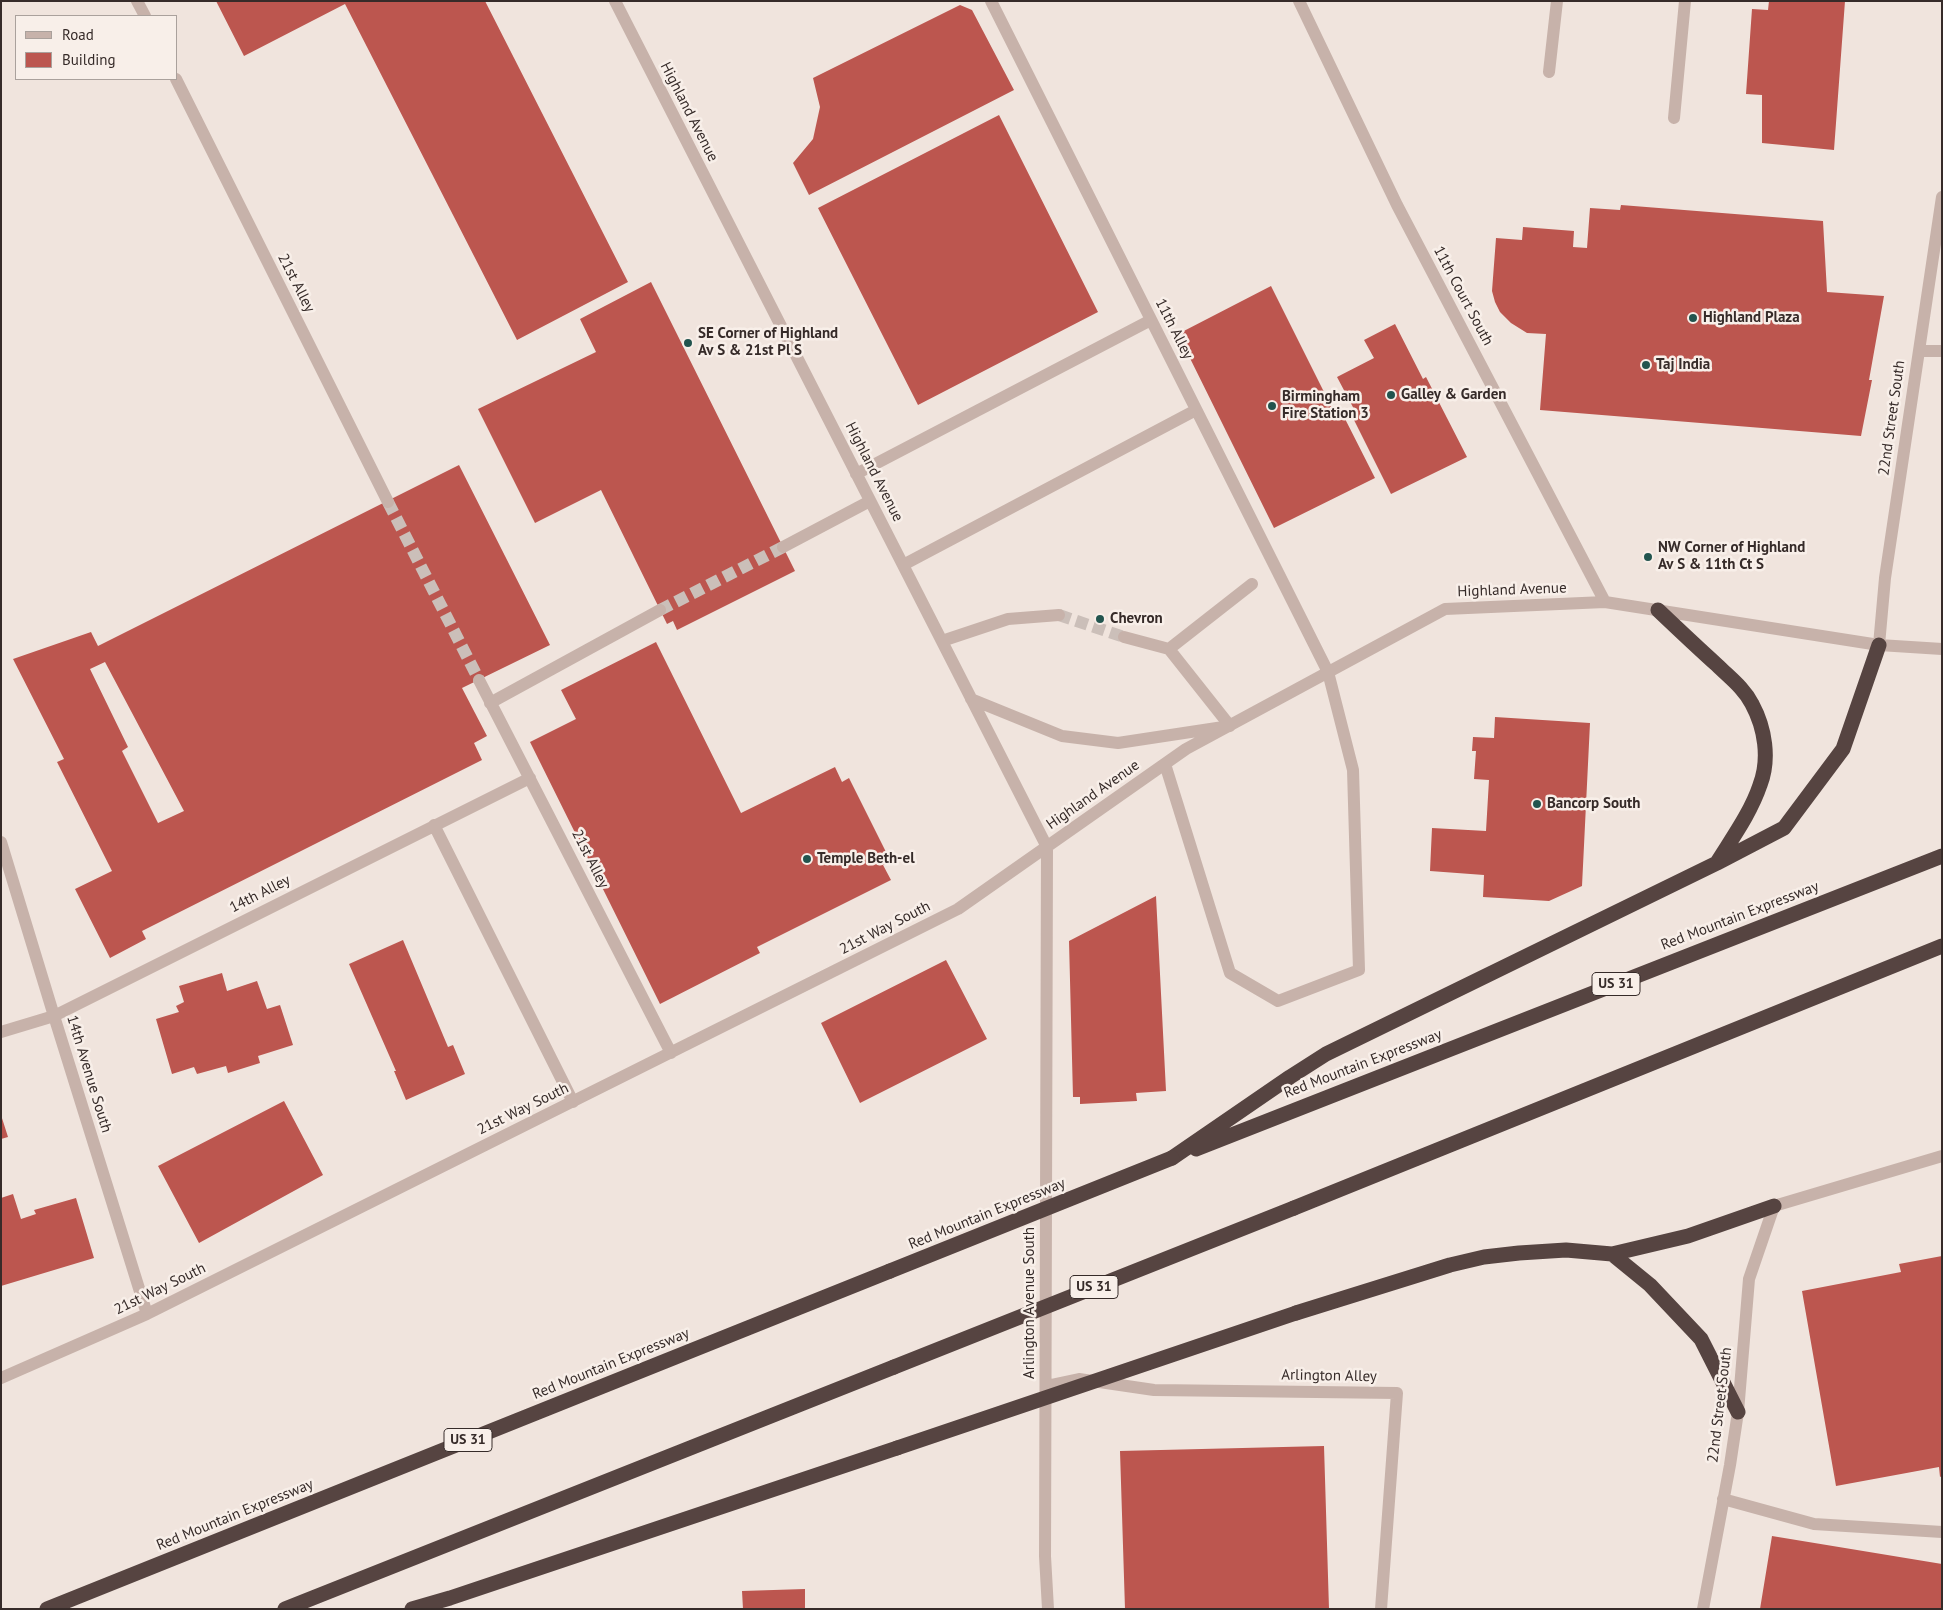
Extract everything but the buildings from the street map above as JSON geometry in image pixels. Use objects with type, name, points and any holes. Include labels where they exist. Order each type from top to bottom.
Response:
[{"type":"highway","points":[[1658,610],[1740,686],[1752,703],[1760,722],[1765,742],[1765,763],[1761,784],[1753,803],[1717,863]]},
{"type":"highway","points":[[1172,1158],[1326,1054],[1717,863],[1784,828],[1843,749],[1879,645]]},
{"type":"highway","name":"Red Mountain Expressway","points":[[46,1609],[1172,1158],[1942,856]]},
{"type":"highway","name":"US 31","points":[[285,1609],[1294,1208],[1942,946]]},
{"type":"highway","points":[[412,1609],[450,1598],[898,1448],[1296,1313],[1450,1265],[1484,1257],[1519,1253],[1566,1250],[1612,1254],[1688,1236],[1774,1206]]},
{"type":"highway","points":[[1612,1254],[1650,1285],[1701,1338],[1738,1412]]},
{"type":"street","points":[[137,1],[144,15]]},
{"type":"street","name":"Highland Avenue","points":[[615,1],[1047,847],[1186,749],[1445,609],[1605,602],[1879,645],[1942,649]]},
{"type":"street","name":"11th Alley","points":[[991,1],[1328,672],[1354,770],[1359,970],[1278,1001],[1230,972],[1164,764]]},
{"type":"street","name":"11th Court South","points":[[1299,1],[1396,205],[1605,602]]},
{"type":"street","points":[[1549,72],[1557,1]]},
{"type":"street","points":[[1674,118],[1685,1]]},
{"type":"street","name":"21st Alley","points":[[177,80],[388,502]]},
{"type":"street","name":"22nd Street South","points":[[1879,645],[1885,578],[1941,202]]},
{"type":"street","points":[[856,474],[1151,320]]},
{"type":"street","points":[[1919,351],[1942,351]]},
{"type":"street","points":[[903,565],[1196,410]]},
{"type":"street","points":[[782,547],[870,501]]},
{"type":"street","points":[[1169,649],[1252,584]]},
{"type":"street","points":[[490,702],[660,610]]},
{"type":"street","points":[[942,641],[1008,619],[1059,615]]},
{"type":"street","points":[[971,699],[1062,736],[1118,743],[1230,726],[1169,649],[1124,637]]},
{"type":"street","name":"21st Alley","points":[[479,680],[671,1053]]},
{"type":"street","name":"14th Alley","points":[[1,1032],[54,1016],[530,778]]},
{"type":"street","points":[[434,825],[573,1102]]},
{"type":"street","name":"14th Avenue South","points":[[1,842],[147,1314]]},
{"type":"street","name":"21st Way South","points":[[1,1378],[147,1314],[958,909],[1047,847]]},
{"type":"street","name":"Arlington Avenue South","points":[[1047,847],[1045,1556],[1048,1609]]},
{"type":"street","points":[[1774,1206],[1942,1156]]},
{"type":"street","name":"22nd Street South","points":[[1703,1609],[1738,1412],[1750,1279],[1774,1206]]},
{"type":"street","name":"Arlington Alley","points":[[1046,1386],[1079,1379],[1154,1390],[1397,1393],[1381,1609]]},
{"type":"street","points":[[1723,1499],[1814,1524],[1942,1532]]},
{"type":"tunnel","points":[[388,502],[479,680]]},
{"type":"tunnel","points":[[660,610],[783,547]]},
{"type":"tunnel","points":[[1059,615],[1124,637]]},
{"type":"place","name":"Highland Plaza","points":[[1693,318]]},
{"type":"place","name":"SE Corner of Highland Av S & 21st Pl S","points":[[688,343]]},
{"type":"place","name":"Taj India","points":[[1646,365]]},
{"type":"place","name":"Galley & Garden","points":[[1391,395]]},
{"type":"place","name":"Birmingham Fire Station 3","points":[[1272,406]]},
{"type":"place","name":"NW Corner of Highland Av S & 11th Ct S","points":[[1648,557]]},
{"type":"place","name":"Chevron","points":[[1100,619]]},
{"type":"place","name":"Bancorp South","points":[[1537,804]]},
{"type":"place","name":"Temple Beth-el","points":[[807,859]]}]
